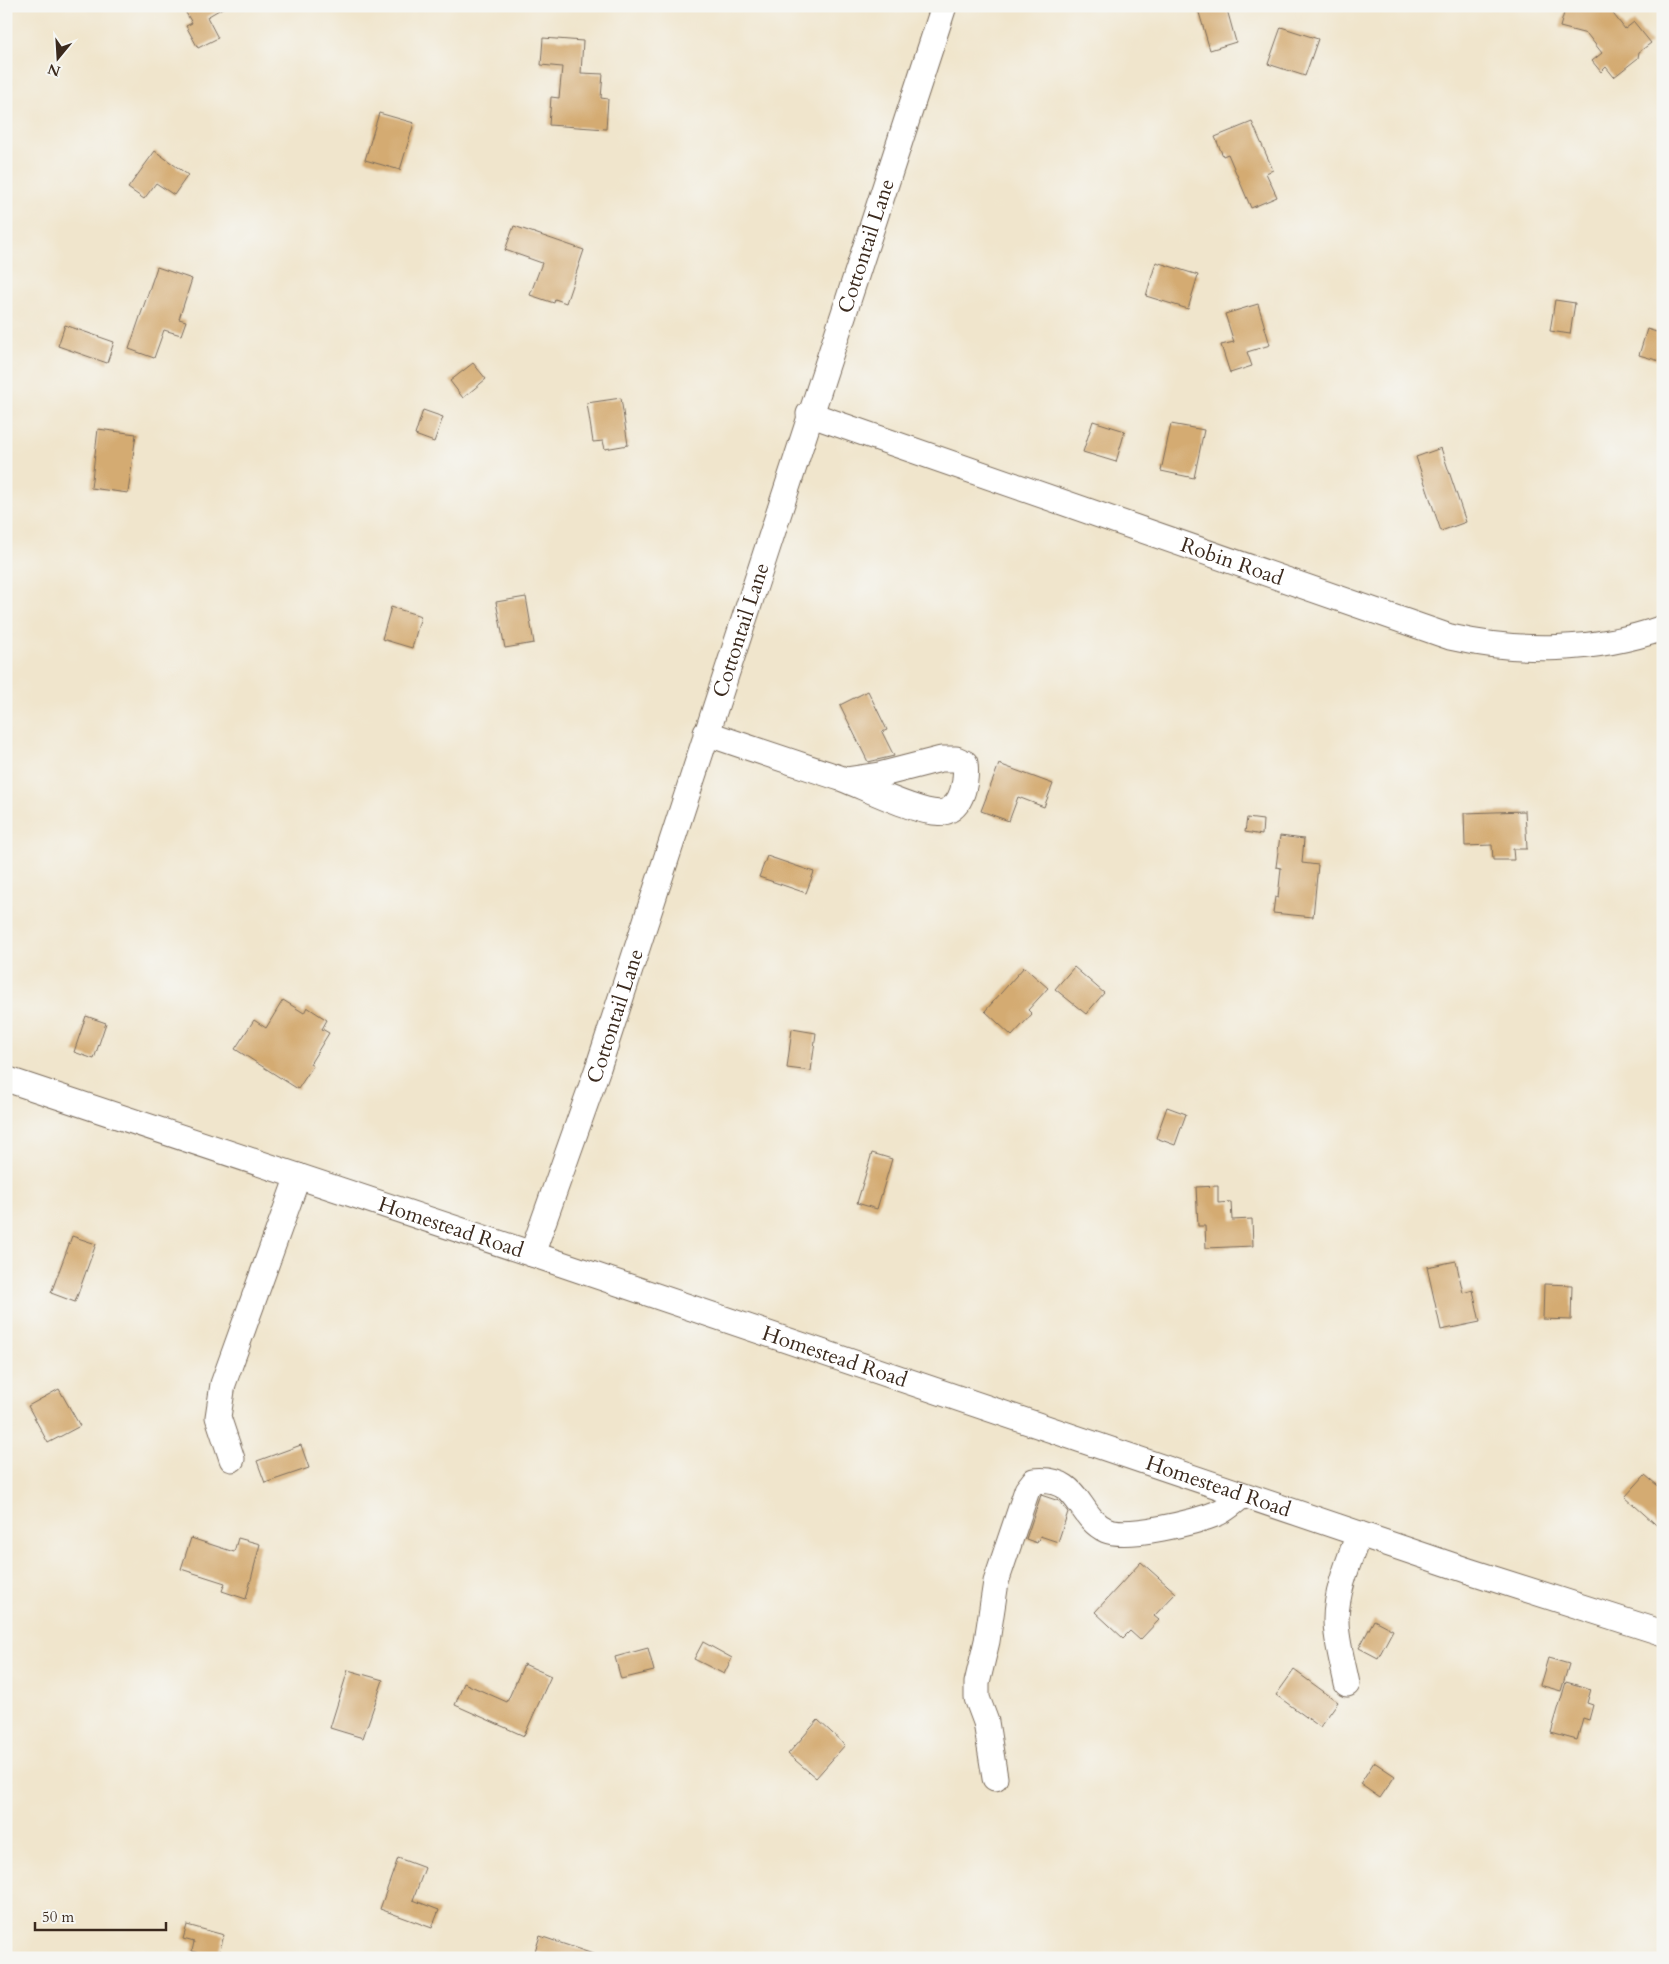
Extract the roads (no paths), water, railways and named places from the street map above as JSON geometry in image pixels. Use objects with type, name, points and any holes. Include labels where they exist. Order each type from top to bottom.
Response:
[{"type":"street","name":"Cottontail Lane","points":[[532,1254],[598,1068],[944,6]]},
{"type":"street","name":"Robin Road","points":[[810,414],[1450,637],[1503,646],[1561,648],[1619,641],[1663,628]]},
{"type":"street","points":[[706,733],[846,780]]},
{"type":"street","name":"Homestead Road","points":[[6,1079],[532,1254],[1359,1534],[1663,1634]]},
{"type":"street","points":[[232,1459],[218,1417],[223,1384],[298,1176]]},
{"type":"street","points":[[995,1778],[986,1722],[977,1698],[977,1683],[987,1641],[996,1582],[1027,1490],[1034,1481],[1049,1480],[1063,1486],[1079,1499],[1090,1515],[1105,1529],[1122,1534],[1173,1526],[1219,1512],[1243,1495]]},
{"type":"street","points":[[1347,1684],[1336,1630],[1336,1617],[1345,1573],[1359,1534]]}]
